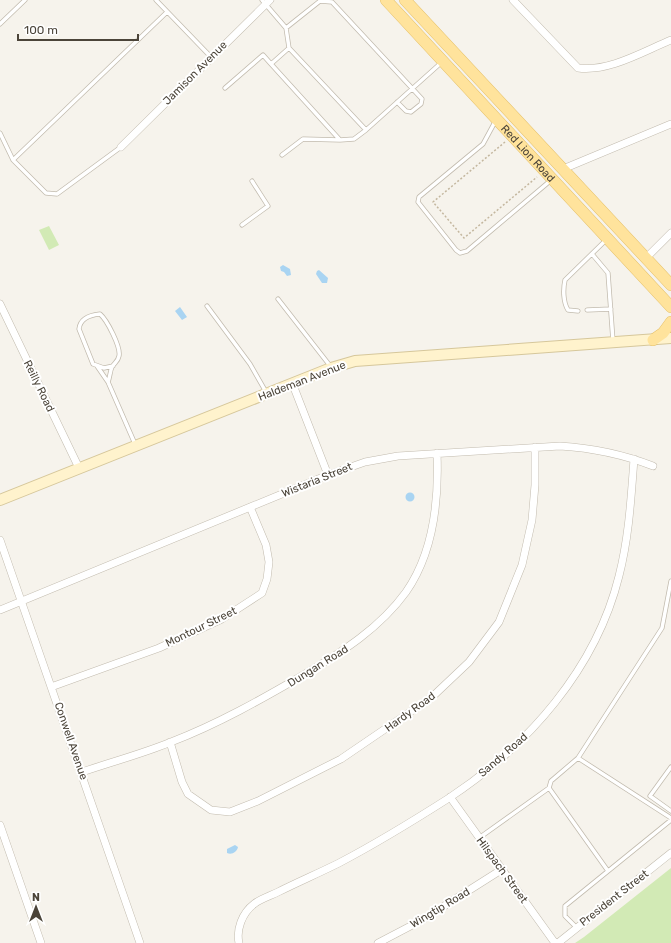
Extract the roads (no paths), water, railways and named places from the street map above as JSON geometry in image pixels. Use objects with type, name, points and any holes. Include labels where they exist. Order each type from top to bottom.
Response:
[{"type":"main road","name":"Red Lion Road","points":[[386,0],[670,308]]},
{"type":"main road","name":"Red Lion Road","points":[[405,0],[671,285]]},
{"type":"main road","points":[[653,340],[663,333],[671,322]]},
{"type":"main road","name":"Haldeman Avenue","points":[[0,500],[293,385],[331,368],[355,361],[671,338]]},
{"type":"street","points":[[513,0],[578,68],[589,69],[608,66],[671,40]]},
{"type":"street","name":"Jamison Avenue","points":[[121,147],[266,1]]},
{"type":"street","points":[[562,169],[671,124]]},
{"type":"street","points":[[646,258],[671,233]]},
{"type":"street","name":"Reilly Road","points":[[0,304],[79,468]]},
{"type":"street","points":[[293,385],[328,475]]},
{"type":"street","name":"Wistaria Street","points":[[0,610],[328,475],[377,459],[437,453],[535,447],[581,447],[617,454],[653,466]]},
{"type":"street","name":"Hardy Road","points":[[170,742],[182,782],[188,794],[211,810],[230,812],[258,801],[340,759],[403,718],[432,697],[469,662],[499,622],[522,565],[532,520],[535,485],[535,447]]},
{"type":"street","name":"Dungan Road","points":[[82,772],[170,742],[230,716],[272,694],[345,650],[376,625],[406,592],[426,547],[437,506],[437,453]]},
{"type":"street","name":"Sandy Road","points":[[239,943],[238,931],[243,917],[254,904],[339,863],[396,832],[450,797],[489,770],[526,736],[555,704],[576,673],[605,620],[619,576],[630,520],[634,459]]},
{"type":"street","name":"Montour Street","points":[[51,687],[159,648],[222,618],[246,605],[262,593],[268,579],[269,562],[266,545],[250,507]]},
{"type":"street","name":"Conwell Avenue","points":[[0,540],[82,772],[140,943]]},
{"type":"street","name":"Hilspach Street","points":[[450,797],[501,870],[556,943]]},
{"type":"street","points":[[0,825],[41,943]]},
{"type":"street","name":"President Street","points":[[556,943],[671,853]]},
{"type":"street","name":"Wingtip Road","points":[[378,943],[422,920],[501,870]]},
{"type":"lane","points":[[0,24],[25,0]]},
{"type":"lane","points":[[156,0],[211,57]]},
{"type":"lane","points":[[266,1],[286,28],[289,48],[366,130]]},
{"type":"lane","points":[[286,28],[320,1],[332,2],[422,99],[421,104],[411,112],[406,111],[397,102]]},
{"type":"lane","points":[[13,160],[167,12]]},
{"type":"lane","points":[[271,64],[289,48]]},
{"type":"lane","points":[[225,88],[263,55],[340,140]]},
{"type":"lane","points":[[282,155],[303,139],[354,139],[443,61]]},
{"type":"lane","points":[[497,119],[483,144],[419,197],[418,202],[456,250],[460,253],[467,251],[552,179]]},
{"type":"lane","points":[[0,133],[13,160],[46,193],[57,194],[121,147]]},
{"type":"lane","points":[[242,225],[268,206],[252,181]]},
{"type":"lane","points":[[578,311],[568,310],[566,306],[564,286],[566,280],[607,239]]},
{"type":"lane","points":[[592,254],[608,273],[613,342]]},
{"type":"lane","points":[[278,299],[331,368]]},
{"type":"lane","points":[[207,306],[250,364],[268,394]]},
{"type":"lane","points":[[588,310],[611,309]]},
{"type":"lane","points":[[108,382],[113,366],[117,362],[119,349],[105,318],[100,314],[82,320],[79,329],[93,364],[97,366],[108,382],[135,446]]},
{"type":"lane","points":[[97,366],[104,368],[113,366]]},
{"type":"lane","points":[[479,838],[549,788],[551,781],[578,758],[662,628],[671,581]]},
{"type":"lane","points":[[577,928],[565,916],[565,906],[671,819],[578,758]]},
{"type":"lane","points":[[646,802],[671,767]]},
{"type":"lane","points":[[549,788],[608,871]]},
{"type":"lane","points":[[650,796],[671,811]]},
{"type":"water","points":[[283,265],[290,269],[291,275],[287,276],[281,271],[280,267]]},
{"type":"water","points":[[319,270],[328,278],[327,283],[322,283],[316,274]]},
{"type":"water","points":[[180,307],[187,317],[182,320],[175,311]]},
{"type":"water","points":[[408,493],[412,493],[414,497],[412,501],[408,501],[406,499],[406,495]]},
{"type":"water","points":[[235,845],[238,847],[235,852],[231,854],[227,853],[227,849]]}]
